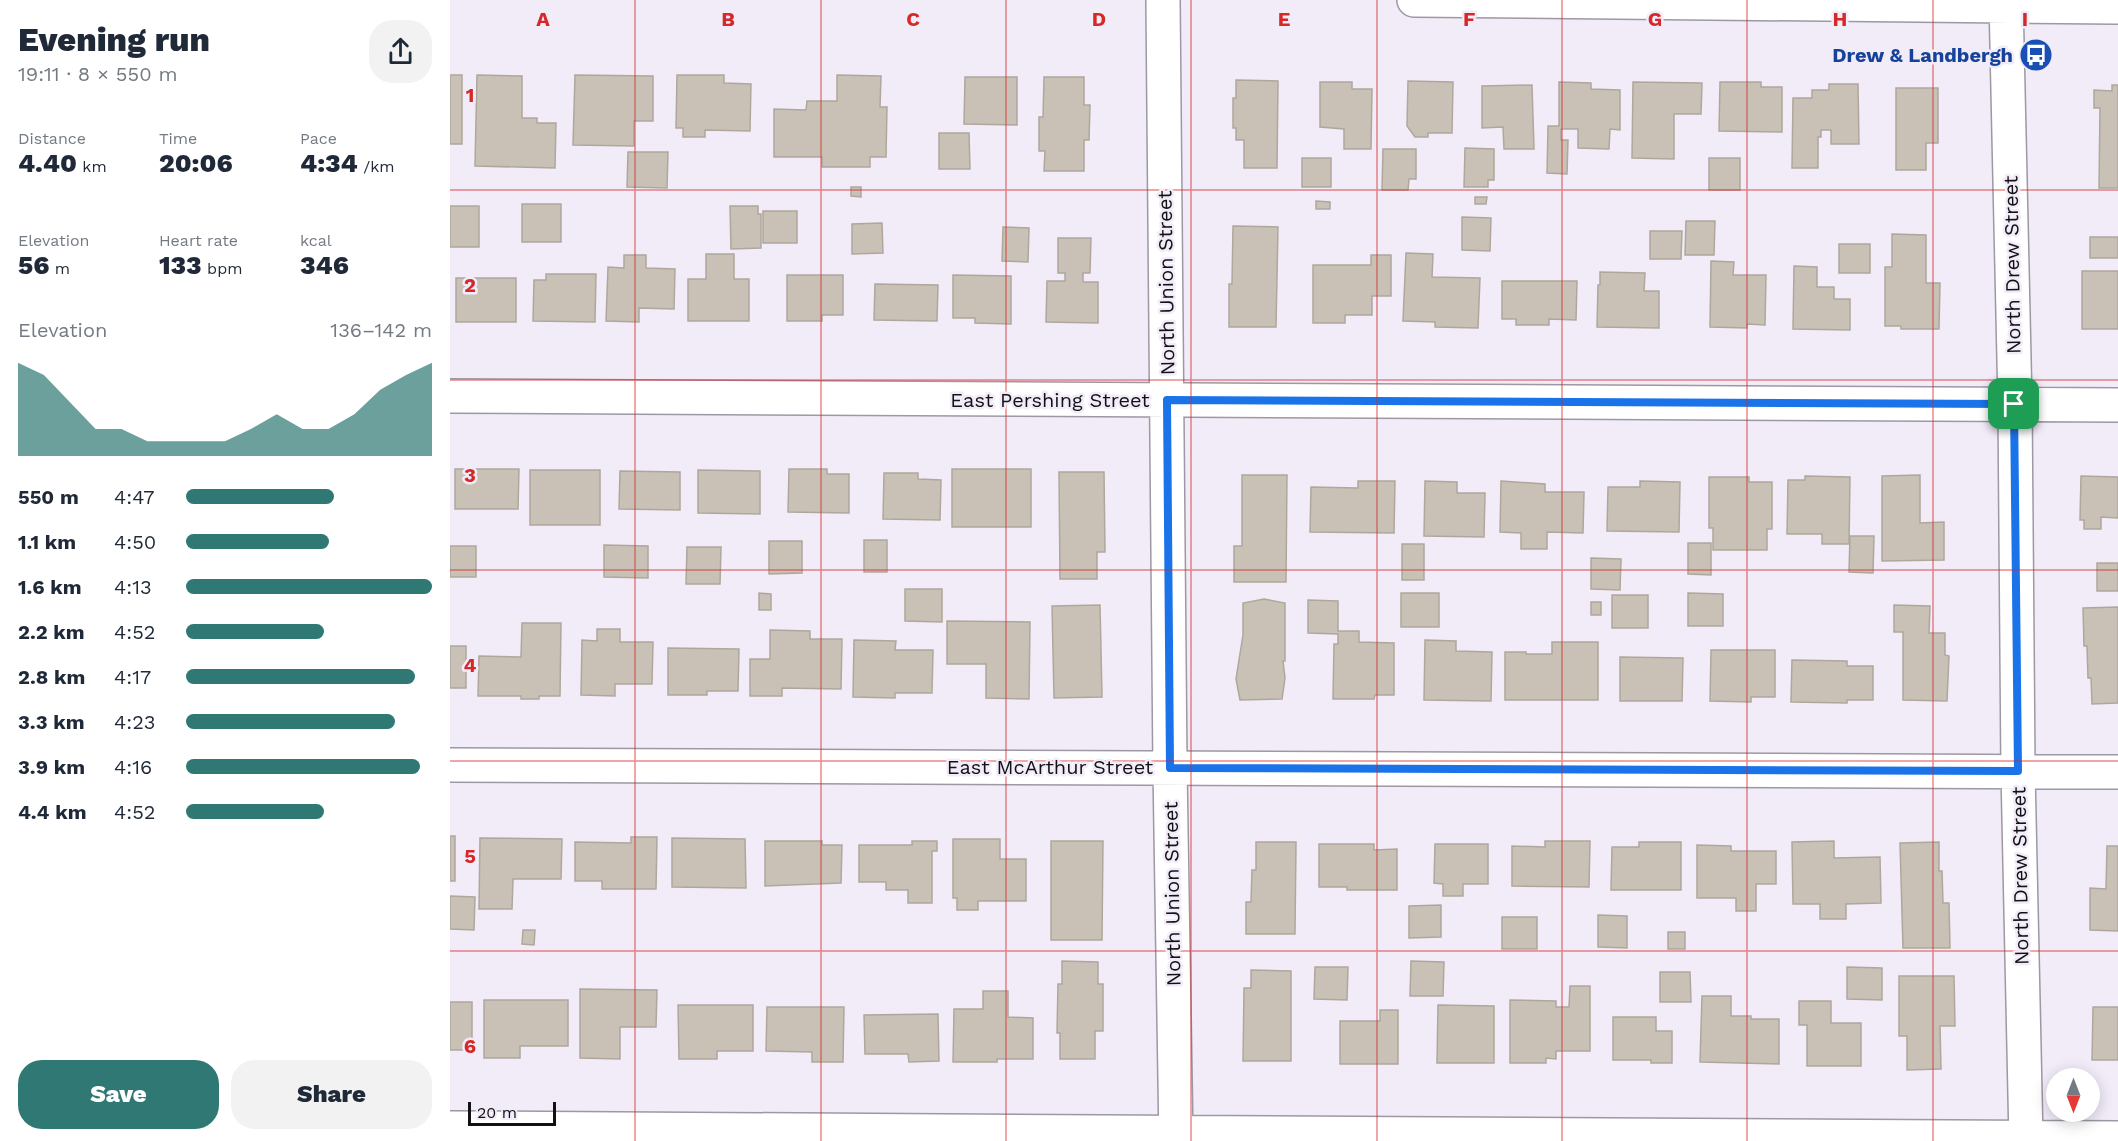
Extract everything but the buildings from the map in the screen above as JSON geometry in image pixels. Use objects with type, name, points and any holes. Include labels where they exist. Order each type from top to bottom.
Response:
[{"type":"street","name":"North Union Street","points":[[1163,0],[1176,1136]]},
{"type":"street","points":[[1414,0],[2006,4],[2118,7]]},
{"type":"street","name":"North Drew Street","points":[[2006,4],[2026,1139]]},
{"type":"street","name":"East Pershing Street","points":[[450,396],[2118,405]]},
{"type":"street","name":"East McArthur Street","points":[[450,765],[2118,772]]},
{"type":"street","points":[[450,1128],[1176,1136],[2026,1139],[2118,1137]]},
{"type":"place","name":"Drew & Landbergh","points":[[2036,55]]},
{"type":"route","points":[[1167,400],[2014,404],[2018,771],[1170,768],[1167,400]]}]
